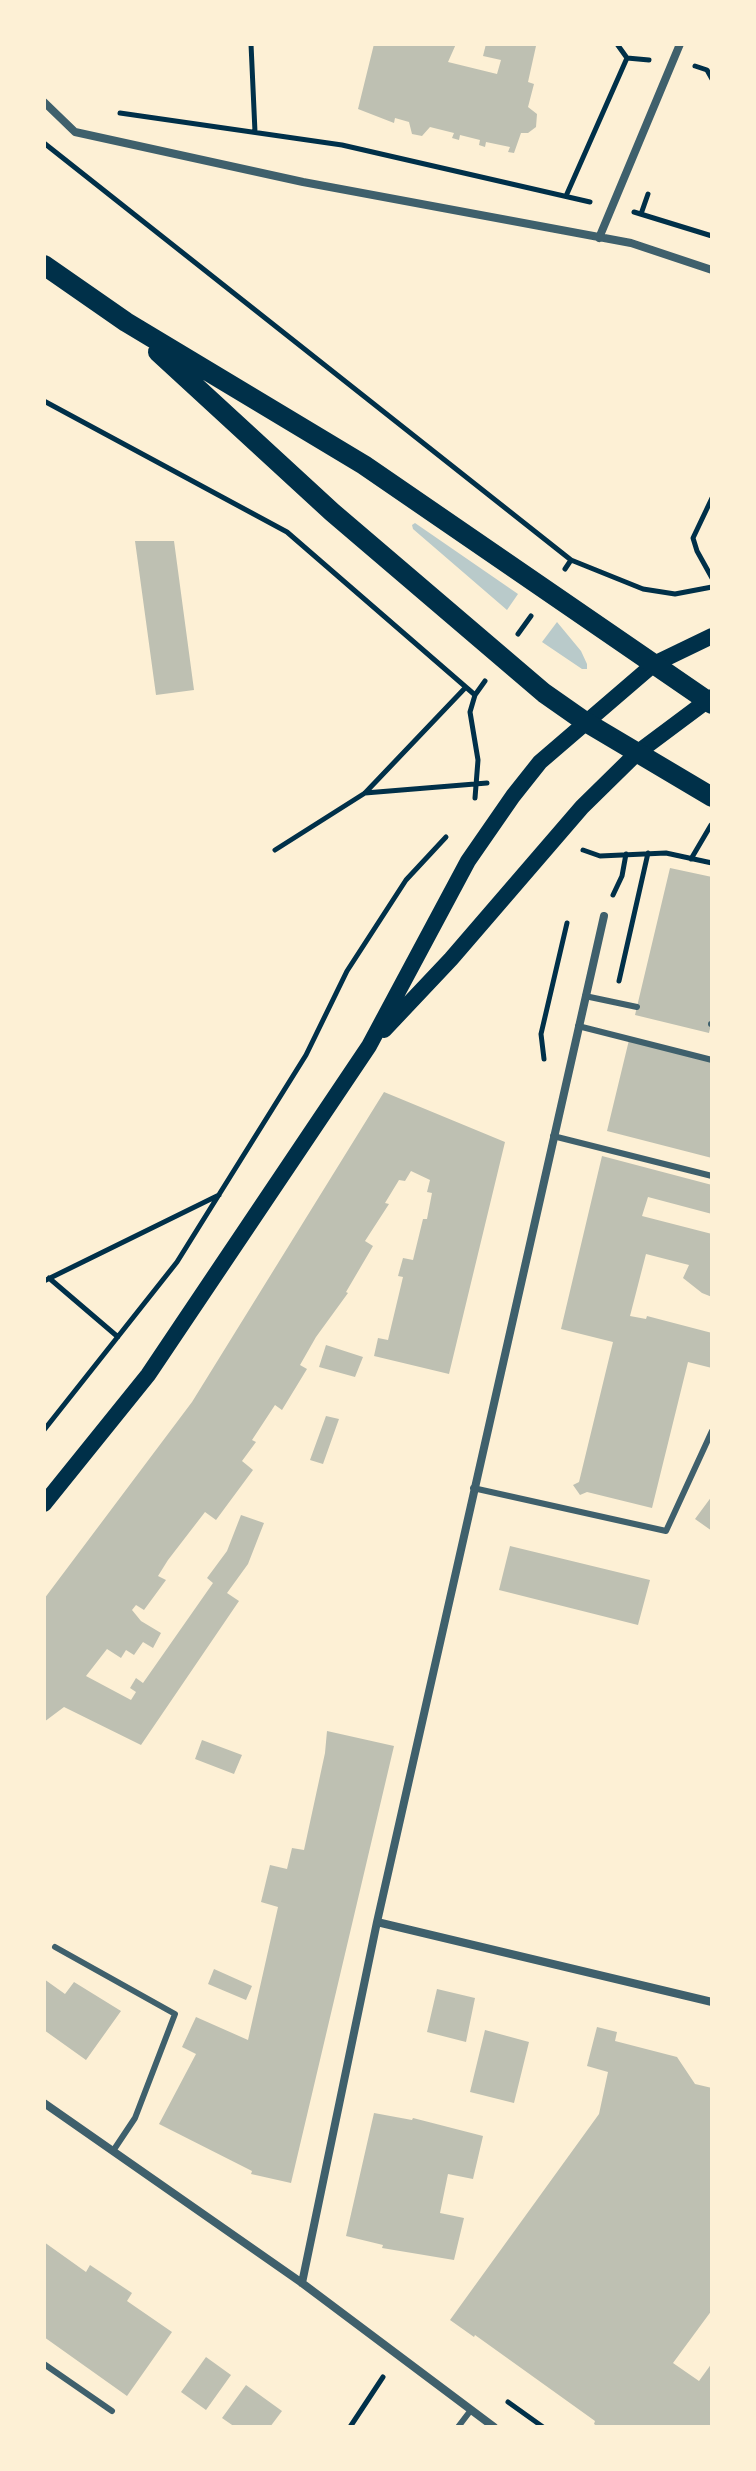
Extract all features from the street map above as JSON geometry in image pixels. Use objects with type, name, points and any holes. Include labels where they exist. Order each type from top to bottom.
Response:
[{"type":"main road","points":[[44,265],[126,322],[364,465],[710,700],[637,753],[582,807],[451,959],[369,1046]]},
{"type":"main road","points":[[126,322],[332,512],[523,675],[584,721],[712,797]]},
{"type":"main road","points":[[44,1504],[148,1375],[369,1046],[476,849],[540,762],[584,721],[654,664],[712,636]]},
{"type":"street","points":[[599,238],[680,44]]},
{"type":"street","points":[[44,102],[75,132],[303,182],[631,243],[712,270]]},
{"type":"street","points":[[302,2283],[377,1922],[604,916]]},
{"type":"street","points":[[377,1922],[712,2002]]},
{"type":"street","points":[[44,2103],[302,2283],[491,2426]]},
{"type":"lane","points":[[585,996],[637,1007]]},
{"type":"lane","points":[[578,1026],[712,1060]]},
{"type":"lane","points":[[553,1136],[712,1176]]},
{"type":"lane","points":[[473,1488],[666,1531],[712,1431]]},
{"type":"lane","points":[[55,1947],[175,2014],[135,2118],[113,2151]]},
{"type":"lane","points":[[44,2364],[112,2411]]},
{"type":"lane","points":[[458,2427],[471,2410]]},
{"type":"path","points":[[251,44],[255,132]]},
{"type":"path","points":[[566,196],[627,58]]},
{"type":"path","points":[[119,113],[342,145],[612,207],[712,236]]},
{"type":"path","points":[[44,143],[571,560],[643,589],[675,594],[712,587]]},
{"type":"path","points":[[44,401],[287,532],[475,695]]},
{"type":"path","points":[[712,498],[693,538],[712,578]]},
{"type":"path","points":[[275,850],[365,793],[466,687]]},
{"type":"path","points":[[365,793],[477,784]]},
{"type":"path","points":[[691,859],[712,824]]},
{"type":"path","points":[[44,1430],[177,1262],[306,1055],[347,971],[406,880],[446,837]]},
{"type":"path","points":[[614,1002],[648,853],[666,853],[712,863]]},
{"type":"path","points":[[604,916],[622,876],[626,854]]},
{"type":"path","points":[[118,1337],[47,1279],[219,1195]]},
{"type":"path","points":[[350,2427],[383,2377]]},
{"type":"shaded area","points":[[415,523],[518,594],[507,610],[413,529]]},
{"type":"shaded area","points":[[557,622],[581,651],[587,669],[582,669],[542,642]]},
{"type":"building","points":[[374,44],[456,44],[448,62],[497,74],[501,60],[483,56],[486,44],[536,46],[528,82],[534,84],[528,107],[537,114],[536,127],[528,133],[521,133],[514,153],[508,152],[510,147],[486,142],[485,147],[479,145],[480,140],[460,135],[459,140],[452,138],[454,133],[430,127],[422,136],[412,134],[409,122],[395,118],[394,123],[358,109]]},
{"type":"building","points":[[135,541],[174,541],[194,690],[156,695]]},
{"type":"building","points":[[670,868],[712,877],[712,1020],[709,1033],[635,1015]]},
{"type":"building","points":[[629,1040],[712,1062],[712,1158],[607,1131]]},
{"type":"building","points":[[384,1092],[505,1142],[449,1374],[374,1356],[378,1338],[388,1340],[403,1277],[398,1276],[403,1258],[413,1260],[423,1219],[427,1219],[432,1193],[427,1192],[430,1180],[411,1171],[405,1181],[399,1180],[385,1203],[389,1204],[365,1241],[373,1246],[348,1293],[300,1365],[307,1369],[282,1410],[275,1405],[252,1440],[256,1442],[242,1461],[253,1470],[216,1520],[205,1512],[158,1576],[166,1580],[144,1610],[136,1605],[132,1610],[141,1621],[161,1633],[153,1648],[143,1642],[134,1655],[126,1650],[121,1658],[107,1649],[86,1676],[131,1700],[136,1692],[130,1688],[136,1678],[143,1683],[213,1583],[207,1578],[227,1551],[241,1515],[264,1523],[248,1564],[227,1593],[239,1601],[141,1745],[64,1707],[44,1722],[44,1599],[192,1402]]},
{"type":"building","points":[[602,1156],[712,1185],[712,1214],[648,1197],[642,1216],[712,1234],[712,1297],[683,1278],[689,1265],[646,1254],[630,1316],[646,1319],[647,1316],[712,1333],[712,1368],[688,1362],[652,1508],[587,1492],[580,1495],[573,1485],[579,1482],[613,1342],[561,1329]]},
{"type":"building","points":[[326,1345],[363,1357],[355,1377],[319,1367]]},
{"type":"building","points":[[326,1416],[339,1419],[323,1464],[310,1460]]},
{"type":"building","points":[[712,1496],[712,1531],[695,1519]]},
{"type":"building","points":[[510,1546],[650,1580],[638,1625],[499,1590]]},
{"type":"building","points":[[327,1731],[394,1746],[291,2183],[251,2174],[252,2171],[159,2124],[196,2054],[182,2047],[196,2017],[248,2040],[278,1907],[261,1902],[270,1865],[287,1869],[292,1848],[304,1850]]},
{"type":"building","points":[[202,1740],[242,1755],[234,1774],[195,1759]]},
{"type":"building","points":[[214,1969],[252,1986],[246,2000],[208,1984]]},
{"type":"building","points":[[44,1979],[65,1994],[74,1982],[121,2011],[86,2060],[44,2030]]},
{"type":"building","points":[[437,1989],[475,1998],[466,2042],[427,2032]]},
{"type":"building","points":[[597,2027],[617,2032],[615,2041],[677,2057],[695,2084],[712,2088],[712,2310],[673,2363],[699,2381],[712,2363],[712,2427],[598,2427],[595,2421],[450,2320],[599,2114],[608,2072],[587,2066]]},
{"type":"building","points":[[485,2030],[529,2042],[514,2103],[470,2092]]},
{"type":"building","points":[[374,2113],[413,2118],[483,2136],[473,2179],[448,2174],[440,2213],[464,2218],[454,2260],[382,2248],[383,2245],[346,2236]]},
{"type":"building","points":[[44,2242],[86,2272],[90,2265],[132,2293],[127,2301],[172,2332],[127,2396],[44,2337]]},
{"type":"building","points":[[206,2357],[231,2375],[206,2410],[181,2392]]},
{"type":"building","points":[[246,2385],[282,2411],[270,2427],[235,2427],[222,2418]]}]
